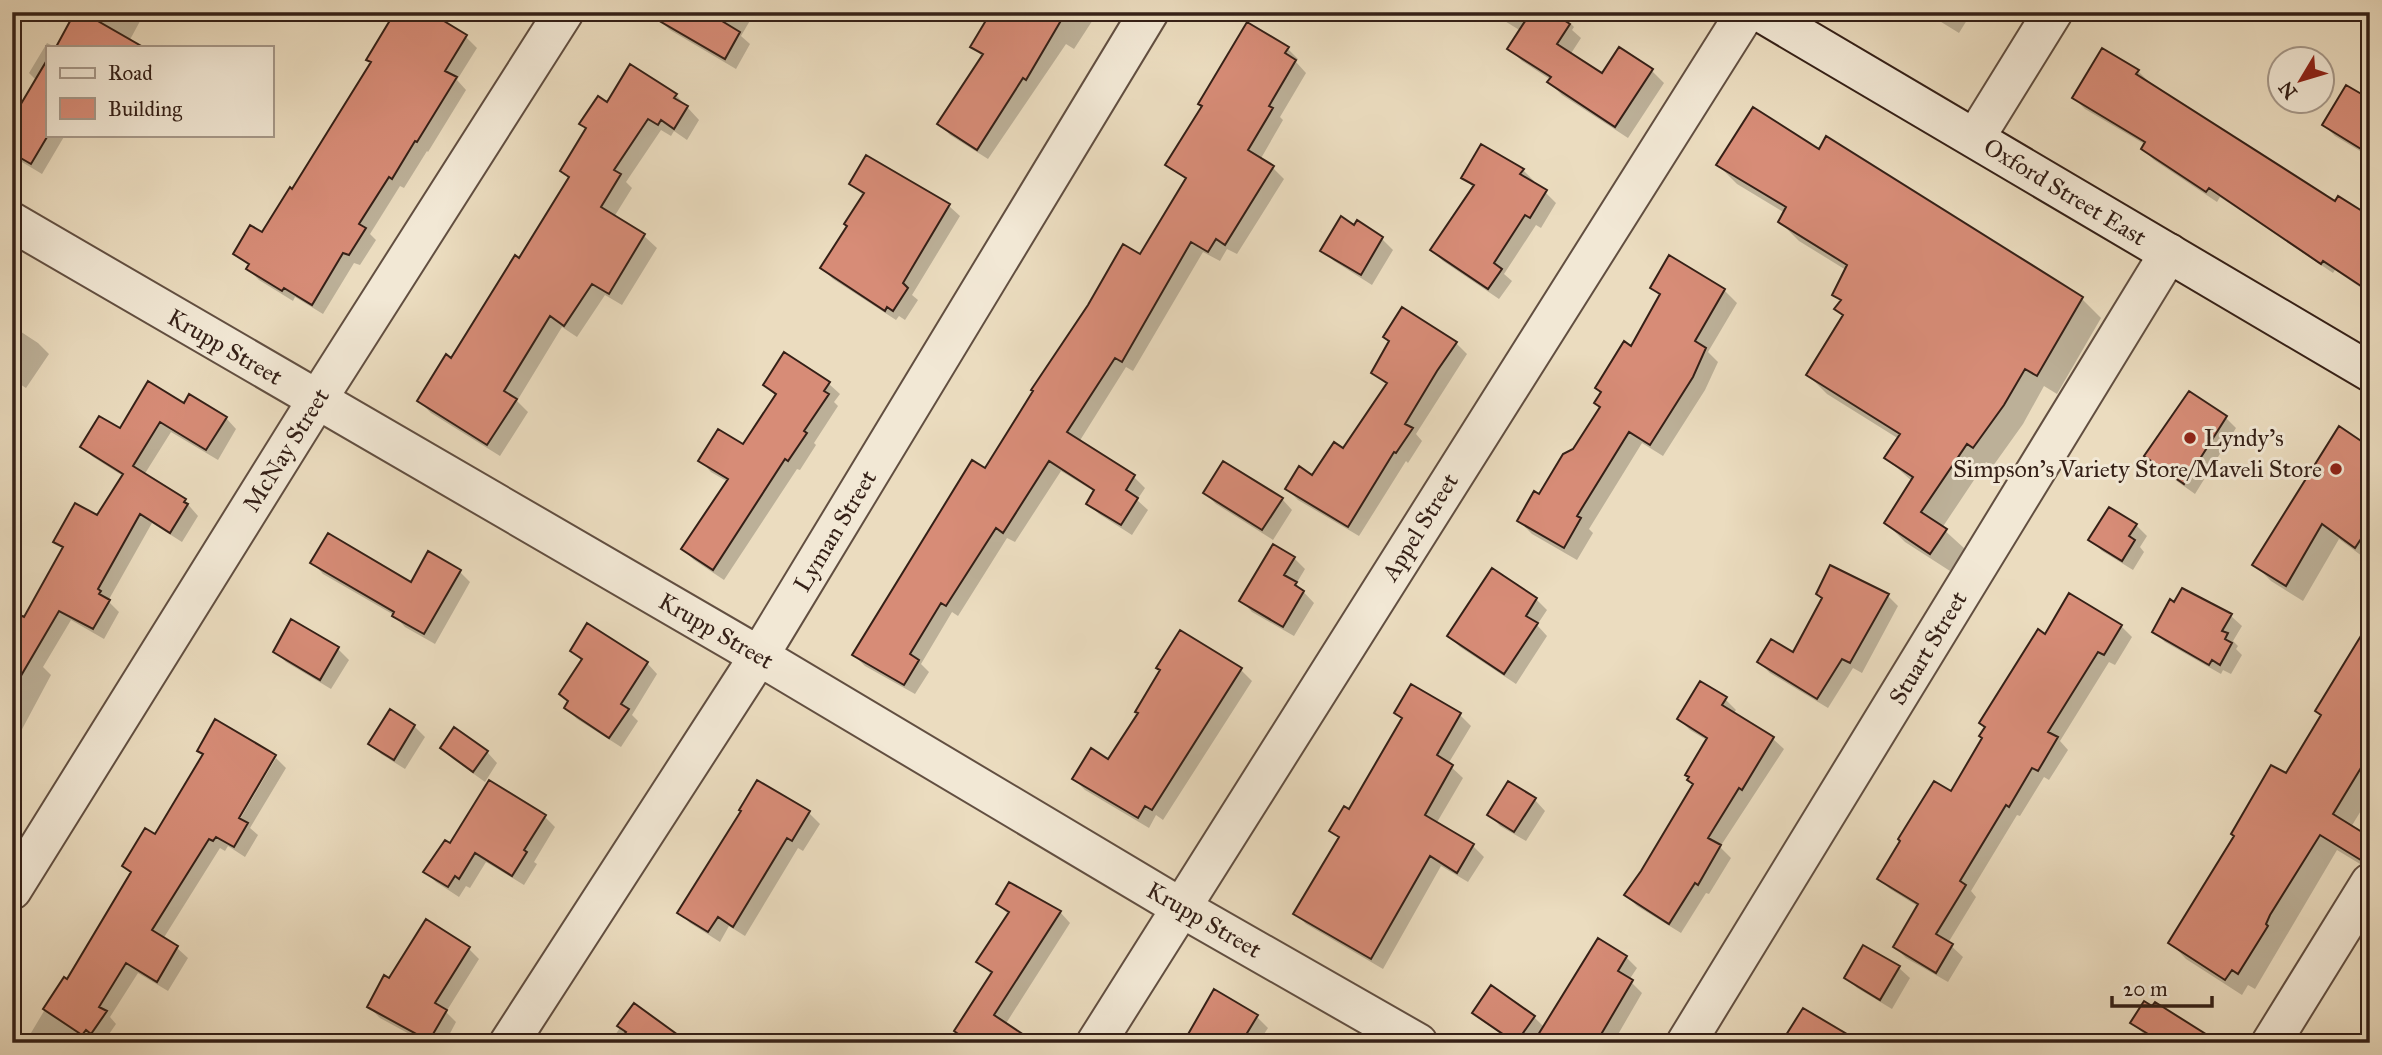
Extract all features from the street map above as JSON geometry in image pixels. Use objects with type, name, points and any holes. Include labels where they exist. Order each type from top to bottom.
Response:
[{"type":"street","name":"McNay Street","points":[[12,890],[317,400],[564,12]]},
{"type":"street","name":"Lyman Street","points":[[509,1043],[759,656],[1149,12]]},
{"type":"street","name":"Appel Street","points":[[1096,1043],[1746,12]]},
{"type":"street","name":"Oxford Street East","points":[[1760,12],[2370,372]]},
{"type":"street","points":[[1975,138],[2053,12]]},
{"type":"street","name":"Krupp Street","points":[[12,222],[759,656],[1180,907],[1418,1043]]},
{"type":"street","name":"Stuart Street","points":[[1686,1043],[2169,253]]},
{"type":"street","points":[[2271,1043],[2370,883]]},
{"type":"building","points":[[75,12],[82,12],[141,46],[57,46]]},
{"type":"building","points":[[395,12],[429,12],[467,35],[445,71],[457,77],[417,142],[415,141],[392,179],[389,177],[359,224],[366,228],[349,255],[343,253],[312,305],[246,269],[249,264],[233,254],[250,225],[262,232],[290,187],[292,189],[371,62],[366,60]]},
{"type":"building","points":[[644,12],[707,12],[740,32],[725,59]]},
{"type":"building","points":[[991,12],[1066,12],[1026,80],[1023,78],[977,150],[937,124],[983,54],[970,47]]},
{"type":"building","points":[[1531,12],[1551,12],[1570,24],[1557,44],[1602,73],[1619,47],[1653,69],[1615,127],[1547,82],[1551,77],[1507,49]]},
{"type":"building","points":[[1247,22],[1289,47],[1285,53],[1296,60],[1269,106],[1273,108],[1248,150],[1274,166],[1225,245],[1216,239],[1208,252],[1191,242],[1122,362],[1115,358],[1067,432],[1135,475],[1126,490],[1138,498],[1121,525],[1086,504],[1094,490],[1049,461],[1003,533],[996,528],[946,606],[941,603],[910,654],[919,660],[904,685],[852,655],[972,460],[985,468],[1033,391],[1031,390],[1088,305],[1123,244],[1140,254],[1186,178],[1165,165],[1202,106],[1198,104]]},
{"type":"building","points":[[2102,48],[2139,70],[2136,74],[2335,201],[2338,196],[2370,216],[2370,292],[2323,261],[2321,264],[2209,188],[2206,192],[2141,149],[2145,142],[2072,98]]},
{"type":"building","points":[[46,62],[47,137],[31,164],[12,153],[12,119]]},
{"type":"building","points":[[630,64],[677,94],[674,98],[688,106],[674,129],[661,120],[658,125],[648,119],[614,170],[621,174],[601,207],[645,234],[609,294],[592,284],[564,326],[550,316],[504,391],[517,399],[487,445],[417,401],[446,354],[451,358],[515,255],[519,258],[569,177],[560,171],[586,128],[579,124],[598,96],[607,102]]},
{"type":"building","points":[[2346,85],[2370,99],[2370,136],[2361,149],[2322,125],[2327,116],[2336,116],[2336,102]]},
{"type":"building","points":[[1753,107],[1819,149],[1826,136],[2083,297],[2037,376],[2025,369],[2004,405],[1973,448],[1967,444],[1921,512],[1947,529],[1930,554],[1884,523],[1913,477],[1884,458],[1900,434],[1806,375],[1843,315],[1834,309],[1841,300],[1832,295],[1847,265],[1778,222],[1786,207],[1716,165]]},
{"type":"building","points":[[1481,144],[1524,169],[1520,174],[1547,190],[1530,218],[1525,215],[1494,263],[1502,269],[1488,289],[1430,250],[1474,185],[1461,178]]},
{"type":"building","points":[[866,155],[950,204],[903,283],[908,288],[893,311],[887,307],[885,311],[820,268],[864,193],[849,184]]},
{"type":"building","points":[[1341,216],[1354,225],[1357,220],[1383,237],[1361,275],[1320,251]]},
{"type":"building","points":[[1669,255],[1725,289],[1695,341],[1706,348],[1693,377],[1650,445],[1629,432],[1577,516],[1581,518],[1564,548],[1517,521],[1534,491],[1539,494],[1563,454],[1573,449],[1600,407],[1594,403],[1601,392],[1595,388],[1624,341],[1631,346],[1660,294],[1650,288]]},
{"type":"building","points":[[1402,307],[1457,342],[1405,424],[1413,428],[1396,453],[1394,452],[1348,527],[1285,489],[1299,466],[1312,475],[1334,442],[1343,448],[1387,383],[1371,373],[1389,341],[1383,337]]},
{"type":"building","points":[[784,352],[830,382],[824,391],[829,394],[804,431],[807,433],[788,461],[785,459],[713,570],[681,549],[728,479],[698,461],[718,429],[743,444],[776,394],[763,385]]},
{"type":"building","points":[[148,381],[184,403],[189,394],[227,417],[206,450],[160,422],[133,466],[186,499],[184,502],[188,504],[170,533],[140,514],[98,589],[101,591],[99,594],[110,600],[93,629],[59,611],[12,691],[12,611],[24,617],[63,547],[53,542],[75,503],[97,515],[123,474],[80,447],[99,416],[120,428]]},
{"type":"building","points":[[2189,391],[2227,416],[2184,484],[2144,456]]},
{"type":"building","points":[[2339,426],[2370,447],[2370,525],[2355,548],[2322,524],[2286,586],[2252,565]]},
{"type":"building","points":[[1223,461],[1283,498],[1262,530],[1203,493]]},
{"type":"building","points":[[2109,507],[2137,524],[2129,536],[2135,540],[2122,561],[2088,540]]},
{"type":"building","points":[[328,533],[411,582],[428,551],[461,570],[424,634],[392,616],[394,612],[310,563]]},
{"type":"building","points":[[1273,544],[1295,557],[1284,575],[1297,582],[1295,585],[1304,591],[1283,627],[1239,601]]},
{"type":"building","points":[[1830,565],[1889,594],[1850,663],[1842,659],[1817,699],[1757,662],[1771,639],[1793,652],[1822,598],[1816,594]]},
{"type":"building","points":[[1492,568],[1537,598],[1526,616],[1538,623],[1504,674],[1447,636]]},
{"type":"building","points":[[2182,588],[2232,614],[2222,631],[2228,633],[2225,639],[2232,643],[2220,665],[2212,660],[2209,665],[2152,632],[2170,599],[2174,602]]},
{"type":"building","points":[[2069,593],[2122,625],[2104,655],[2098,652],[2048,732],[2058,737],[2038,771],[2032,768],[1960,881],[1966,885],[1936,934],[1953,944],[1936,973],[1893,947],[1918,904],[1877,879],[1934,781],[1951,791],[1982,738],[1979,736],[1985,727],[1979,723],[2038,629],[2045,634]]},
{"type":"building","points":[[291,619],[339,647],[320,680],[273,652]]},
{"type":"building","points":[[2370,621],[2370,753],[2333,814],[2370,837],[2370,853],[2364,862],[2320,835],[2270,915],[2266,924],[2268,926],[2238,974],[2232,970],[2225,980],[2168,943],[2234,836],[2231,834],[2271,765],[2286,773],[2321,715],[2315,711]]},
{"type":"building","points":[[587,623],[648,662],[621,704],[629,709],[609,738],[564,708],[568,701],[559,694],[582,659],[570,651]]},
{"type":"building","points":[[1180,630],[1242,668],[1152,810],[1145,806],[1138,818],[1072,779],[1091,748],[1108,759],[1138,713],[1135,712],[1160,670],[1156,668]]},
{"type":"building","points":[[1700,681],[1727,697],[1722,705],[1774,737],[1742,790],[1739,788],[1708,838],[1721,845],[1698,885],[1695,883],[1669,924],[1624,895],[1693,784],[1685,775],[1707,738],[1677,719]]},
{"type":"building","points":[[1411,684],[1461,713],[1437,755],[1453,765],[1425,815],[1474,844],[1457,873],[1430,856],[1371,959],[1293,914],[1339,837],[1329,831],[1344,806],[1349,809],[1402,718],[1394,713]]},
{"type":"building","points":[[390,709],[415,725],[394,760],[368,744]]},
{"type":"building","points":[[215,719],[276,755],[239,818],[248,823],[234,847],[216,837],[213,841],[209,839],[152,930],[178,946],[157,982],[126,963],[99,1007],[107,1011],[91,1034],[86,1030],[82,1035],[43,1009],[64,977],[67,979],[131,872],[122,866],[145,828],[155,834],[203,754],[197,751]]},
{"type":"building","points":[[454,727],[488,751],[473,772],[440,748]]},
{"type":"building","points":[[489,780],[546,815],[524,850],[527,852],[512,876],[475,853],[459,879],[455,876],[448,887],[423,872],[445,840],[450,843]]},
{"type":"building","points":[[757,780],[810,811],[792,841],[787,838],[733,927],[718,917],[708,932],[677,913],[741,811],[739,810]]},
{"type":"building","points":[[1508,781],[1536,798],[1514,832],[1487,815]]},
{"type":"building","points":[[1009,882],[1061,911],[994,1015],[1036,1043],[971,1043],[954,1031],[992,972],[976,962],[1009,912],[996,904]]},
{"type":"building","points":[[426,919],[470,947],[435,1003],[447,1010],[429,1041],[367,1007],[384,975],[389,978]]},
{"type":"building","points":[[1598,938],[1627,956],[1618,971],[1633,980],[1596,1043],[1533,1043]]},
{"type":"building","points":[[1863,945],[1900,966],[1880,1000],[1844,978]]},
{"type":"building","points":[[1491,985],[1535,1016],[1516,1043],[1472,1013]]},
{"type":"building","points":[[1214,989],[1258,1015],[1241,1043],[1183,1043]]},
{"type":"building","points":[[2144,1001],[2152,1006],[2155,1002],[2220,1043],[2163,1043],[2130,1023]]},
{"type":"building","points":[[634,1003],[689,1043],[618,1043],[626,1032],[617,1026]]},
{"type":"building","points":[[1803,1008],[1862,1043],[1781,1043]]},
{"type":"place","name":"Lyndy's","points":[[2190,438]]},
{"type":"place","name":"Simpson's Variety Store/Maveli Store","points":[[2336,469]]}]
